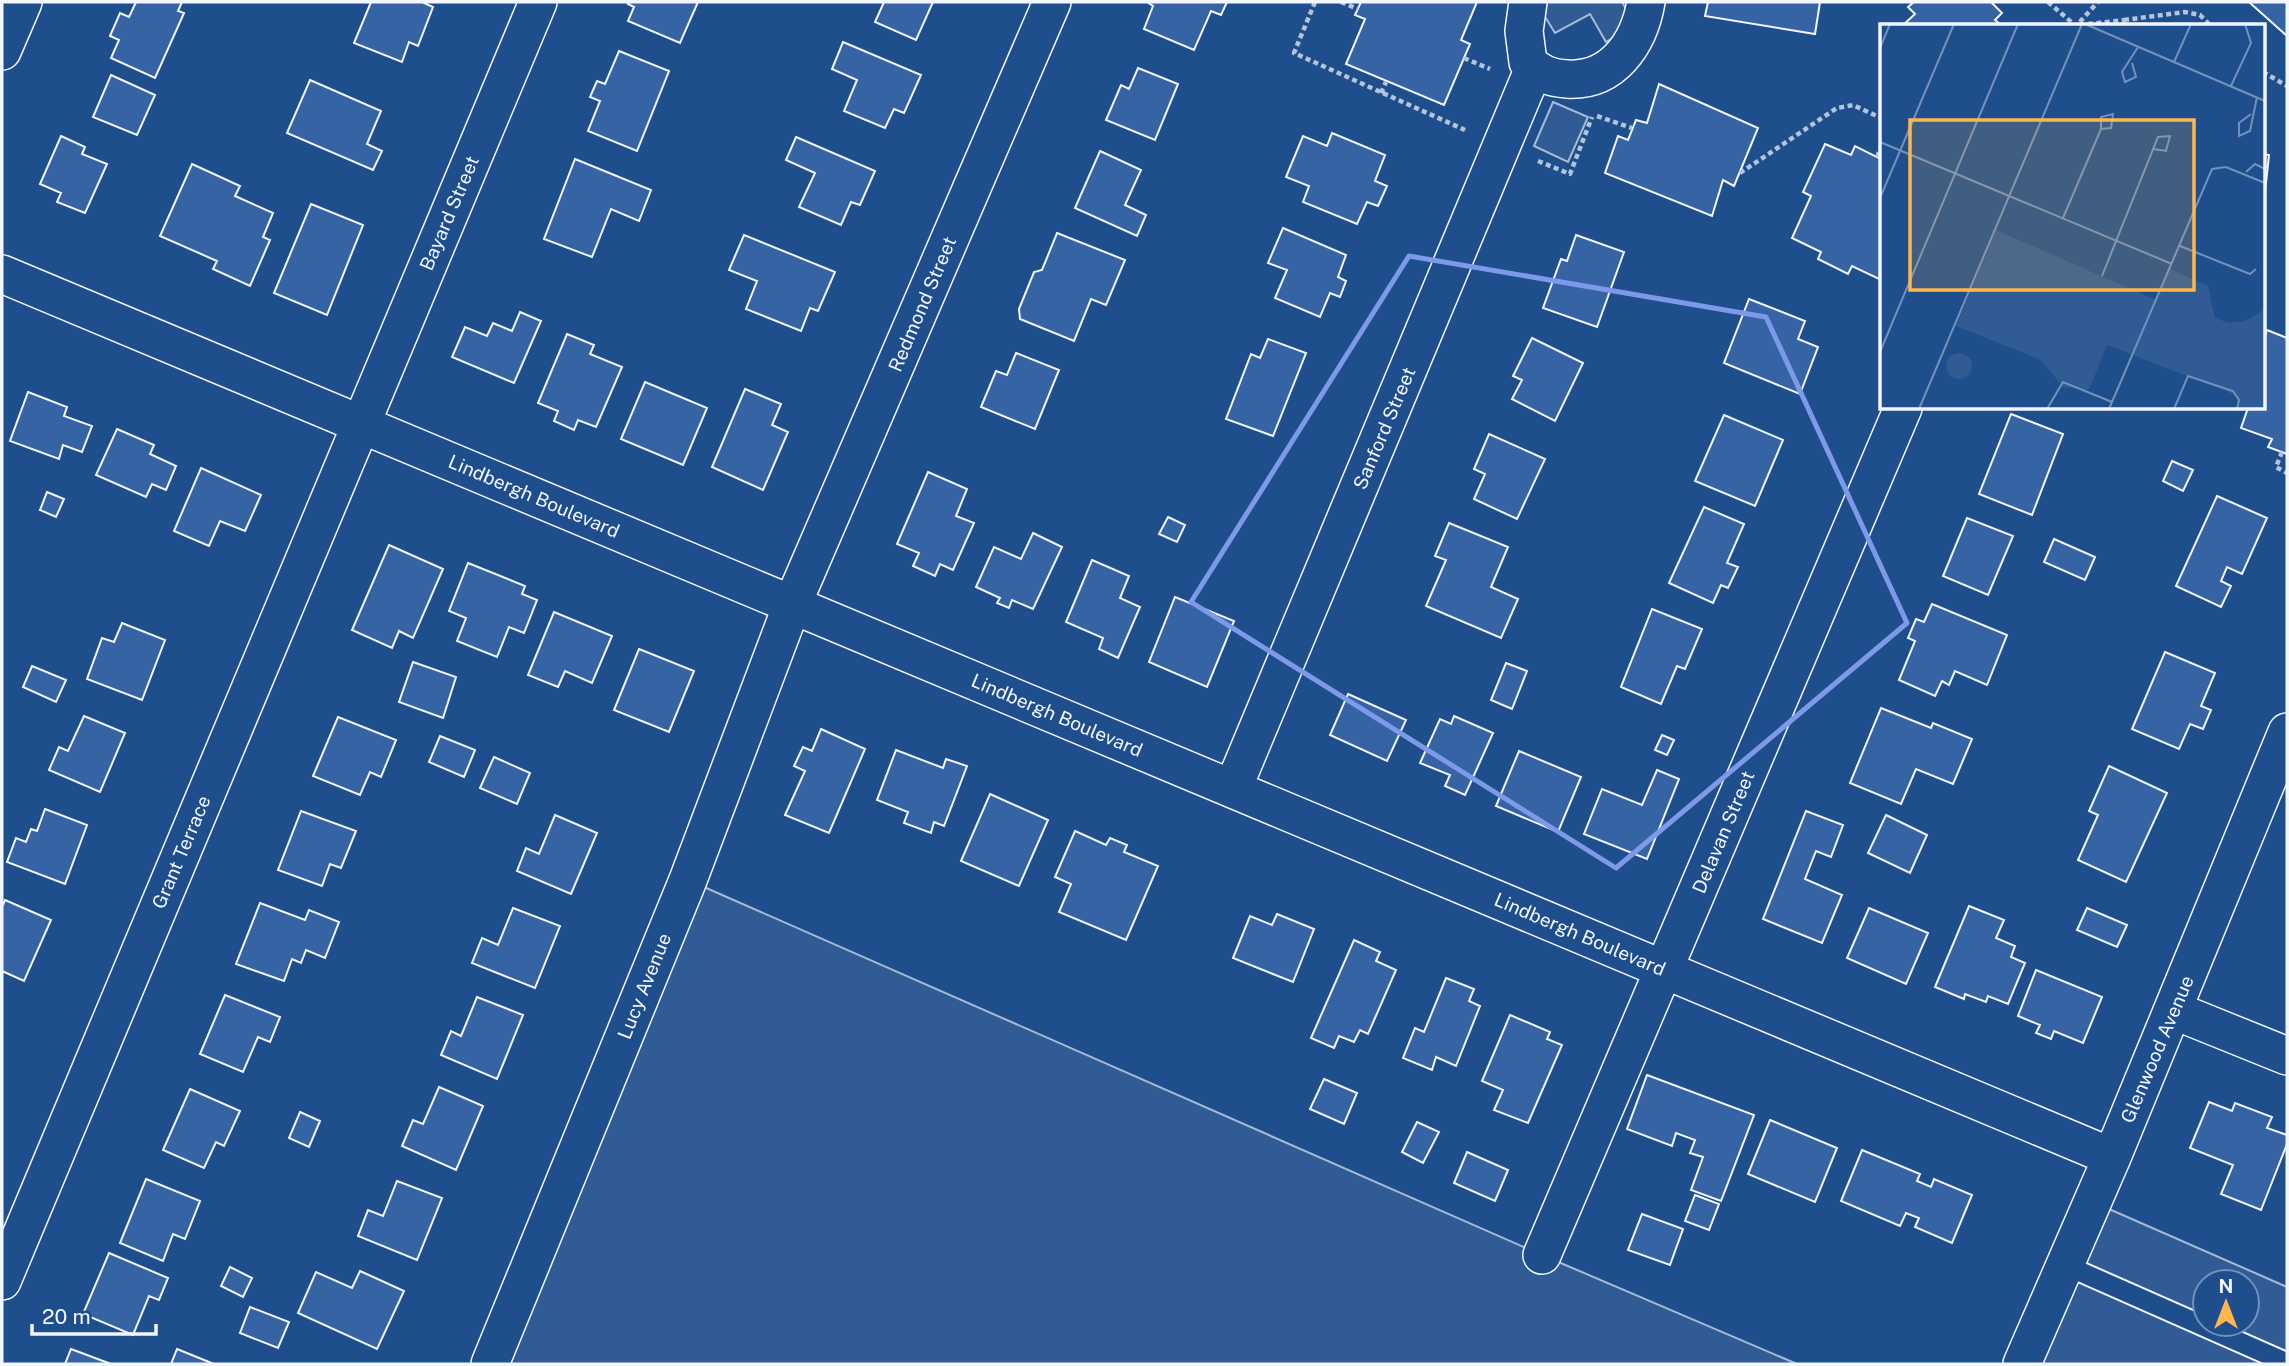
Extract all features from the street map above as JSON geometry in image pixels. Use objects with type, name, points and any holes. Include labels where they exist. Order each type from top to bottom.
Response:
[{"type":"street","points":[[2,51],[23,2]]},
{"type":"street","name":"Bayard Street","points":[[360,423],[538,2]]},
{"type":"street","name":"Redmond Street","points":[[792,605],[1052,2]]},
{"type":"street","points":[[1528,2],[1524,31],[1528,62],[1553,78],[1574,80],[1597,76],[1619,61],[1638,31],[1646,2]]},
{"type":"street","name":"Sanford Street","points":[[1233,788],[1534,68]]},
{"type":"street","name":"Lindbergh Boulevard","points":[[2,274],[2112,1157]]},
{"type":"street","name":"Delavan Street","points":[[1542,1255],[1902,410]]},
{"type":"street","name":"Grant Terrace","points":[[2,1281],[360,423]]},
{"type":"street","name":"Lucy Avenue","points":[[490,1364],[688,880],[792,605]]},
{"type":"street","name":"Glenwood Avenue","points":[[2022,1364],[2112,1157],[2287,732]]},
{"type":"street","points":[[2173,1010],[2287,1056]]},
{"type":"lane","points":[[2065,1265],[2287,1363]]},
{"type":"path","points":[[1315,2],[1294,53],[1501,146]]},
{"type":"path","points":[[1341,2],[1358,9]]},
{"type":"path","points":[[2048,2],[2072,24]]},
{"type":"path","points":[[2076,24],[2098,2]]},
{"type":"path","points":[[2091,24],[2185,12],[2200,16],[2209,24]]},
{"type":"path","points":[[1464,58],[1498,72]]},
{"type":"path","points":[[2264,73],[2287,86]]},
{"type":"path","points":[[1381,93],[1386,82]]},
{"type":"path","points":[[1740,173],[1837,108],[1853,105],[1880,118]]},
{"type":"path","points":[[1593,114],[1632,128]]},
{"type":"path","points":[[1877,157],[1880,150]]},
{"type":"path","points":[[2282,452],[2276,467],[2287,473]]},
{"type":"highlighted area","points":[[1409,256],[1766,317],[1907,623],[1616,868],[1191,602]]},
{"type":"shaded area","points":[[1536,2],[1622,2],[1635,24],[1606,42],[1590,14],[1555,33]]},
{"type":"shaded area","points":[[1553,102],[1588,117],[1568,162],[1534,146]]},
{"type":"shaded area","points":[[688,880],[1542,1255],[1797,1364],[490,1364]]},
{"type":"shaded area","points":[[2093,1202],[2244,1268],[2191,1268],[2191,1338],[2261,1338],[2261,1276],[2287,1287],[2287,1364],[2022,1364]]},
{"type":"building","points":[[136,2],[182,2],[178,11],[184,13],[155,78],[111,58],[119,40],[110,36],[120,13],[129,17]]},
{"type":"building","points":[[371,2],[422,2],[433,7],[418,46],[409,42],[402,62],[354,43]]},
{"type":"building","points":[[698,2],[680,43],[628,21],[634,7],[628,4]]},
{"type":"building","points":[[884,2],[933,2],[916,40],[875,22]]},
{"type":"building","points":[[1147,2],[1227,2],[1221,15],[1211,11],[1194,50],[1144,29],[1153,6]]},
{"type":"building","points":[[1361,2],[1477,2],[1461,40],[1470,44],[1444,105],[1346,64],[1365,19],[1355,15]]},
{"type":"building","points":[[1708,2],[1820,2],[1815,34],[1705,16]]},
{"type":"building","points":[[1914,2],[1991,2],[2002,13],[1995,20],[2000,24],[1904,24],[1915,14],[1908,7]]},
{"type":"building","points":[[2249,2],[2287,2],[2287,36]]},
{"type":"building","points":[[843,42],[921,75],[904,113],[894,109],[885,128],[844,111],[857,80],[832,69]]},
{"type":"building","points":[[619,51],[669,71],[637,151],[588,131],[600,101],[590,97],[597,81],[605,84]]},
{"type":"building","points":[[1138,68],[1178,84],[1155,140],[1106,120],[1121,85],[1129,89]]},
{"type":"building","points":[[111,75],[155,95],[137,135],[93,117]]},
{"type":"building","points":[[310,80],[381,111],[367,144],[382,151],[373,170],[287,133]]},
{"type":"building","points":[[1659,84],[1758,128],[1734,186],[1723,180],[1712,216],[1605,173],[1618,136],[1628,140],[1636,120],[1647,123]]},
{"type":"building","points":[[1332,133],[1385,155],[1375,181],[1387,186],[1378,206],[1367,202],[1357,224],[1303,202],[1309,186],[1286,177],[1303,136],[1327,146]]},
{"type":"building","points":[[61,136],[85,147],[82,154],[107,164],[85,213],[57,202],[61,193],[40,184]]},
{"type":"building","points":[[796,137],[875,171],[860,205],[851,202],[841,225],[799,207],[815,173],[786,160]]},
{"type":"building","points":[[1825,144],[1851,155],[1855,146],[1880,158],[1879,279],[1852,266],[1848,274],[1818,259],[1821,252],[1792,238],[1811,196],[1803,192]]},
{"type":"building","points":[[1100,151],[1141,170],[1125,205],[1146,215],[1137,236],[1075,208]]},
{"type":"building","points":[[2264,154],[2269,155],[2264,202]]},
{"type":"building","points":[[575,159],[651,190],[639,221],[611,209],[592,257],[544,239]]},
{"type":"building","points":[[192,164],[240,186],[235,196],[273,213],[263,237],[270,240],[250,286],[213,269],[217,261],[160,236]]},
{"type":"building","points":[[311,204],[363,225],[327,315],[274,293]]},
{"type":"building","points":[[1283,228],[1346,255],[1338,277],[1346,281],[1340,297],[1330,293],[1320,317],[1275,298],[1287,270],[1268,263]]},
{"type":"building","points":[[1057,233],[1125,260],[1106,305],[1091,299],[1074,341],[1020,319],[1019,309],[1034,272],[1042,270]]},
{"type":"building","points":[[744,235],[835,272],[818,311],[810,308],[801,331],[746,309],[757,281],[729,270]]},
{"type":"building","points":[[1576,235],[1624,252],[1597,327],[1543,308],[1561,259],[1567,261]]},
{"type":"building","points":[[1749,299],[1805,321],[1798,339],[1818,347],[1800,394],[1724,363]]},
{"type":"building","points":[[520,312],[541,321],[514,383],[452,357],[465,327],[487,336],[493,323],[512,331]]},
{"type":"building","points":[[2267,330],[2287,338],[2287,454],[2268,447],[2272,439],[2241,428],[2247,410],[2264,410],[2264,338]]},
{"type":"building","points":[[567,334],[594,345],[590,354],[622,367],[596,427],[578,420],[574,430],[554,421],[558,411],[538,403]]},
{"type":"building","points":[[1532,338],[1583,363],[1555,421],[1512,399],[1522,380],[1513,376]]},
{"type":"building","points":[[1268,339],[1306,353],[1273,436],[1226,419],[1251,354],[1260,358]]},
{"type":"building","points":[[1016,353],[1059,370],[1035,429],[981,407],[996,371],[1007,375]]},
{"type":"building","points":[[645,382],[707,408],[683,465],[621,439]]},
{"type":"building","points":[[745,389],[781,404],[772,425],[788,432],[763,490],[712,467]]},
{"type":"building","points":[[28,392],[67,407],[64,416],[92,426],[82,452],[63,445],[59,459],[10,441]]},
{"type":"building","points":[[2011,414],[2063,434],[2032,515],[1979,494]]},
{"type":"building","points":[[1724,415],[1783,440],[1755,506],[1695,481]]},
{"type":"building","points":[[117,429],[154,445],[150,454],[176,466],[166,490],[152,484],[146,497],[96,475]]},
{"type":"building","points":[[1489,434],[1545,459],[1517,519],[1474,499],[1485,474],[1474,469]]},
{"type":"building","points":[[2172,461],[2193,470],[2183,491],[2163,481]]},
{"type":"building","points":[[201,468],[261,495],[245,531],[220,521],[209,546],[174,531]]},
{"type":"building","points":[[928,472],[967,489],[956,516],[974,523],[953,570],[940,564],[935,576],[913,566],[919,553],[897,544]]},
{"type":"building","points":[[47,492],[64,499],[56,517],[40,510]]},
{"type":"building","points":[[2217,496],[2267,518],[2242,574],[2227,567],[2221,581],[2231,586],[2221,607],[2176,586]]},
{"type":"building","points":[[1704,507],[1744,524],[1727,563],[1738,567],[1728,588],[1721,585],[1713,603],[1669,583]]},
{"type":"building","points":[[1168,517],[1185,525],[1177,542],[1159,534]]},
{"type":"building","points":[[1967,518],[2013,536],[1988,595],[1943,576]]},
{"type":"building","points":[[1449,523],[1508,547],[1491,587],[1518,599],[1501,638],[1426,606],[1446,560],[1435,556]]},
{"type":"building","points":[[1033,533],[1062,547],[1033,609],[1012,600],[1009,608],[997,603],[1000,598],[976,587],[994,547],[1021,559]]},
{"type":"building","points":[[2054,539],[2095,557],[2085,580],[2044,562]]},
{"type":"building","points":[[389,545],[443,569],[413,638],[399,631],[392,648],[352,630]]},
{"type":"building","points":[[1092,560],[1129,576],[1120,598],[1140,607],[1118,658],[1099,649],[1103,638],[1066,622]]},
{"type":"building","points":[[468,563],[525,586],[522,594],[537,600],[524,633],[509,627],[497,657],[457,641],[466,618],[449,611]]},
{"type":"building","points":[[1175,597],[1234,621],[1207,687],[1149,662]]},
{"type":"building","points":[[1932,604],[2007,635],[1987,685],[1955,671],[1949,685],[1942,681],[1935,696],[1899,680],[1915,641],[1908,638],[1916,619],[1924,622]]},
{"type":"building","points":[[1652,609],[1702,629],[1685,669],[1677,666],[1661,704],[1621,687]]},
{"type":"building","points":[[554,612],[612,636],[592,683],[565,671],[558,687],[528,675]]},
{"type":"building","points":[[122,623],[165,640],[142,700],[87,679],[102,638],[114,642]]},
{"type":"building","points":[[639,649],[694,671],[669,732],[614,710]]},
{"type":"building","points":[[2165,652],[2215,673],[2201,706],[2211,710],[2203,729],[2190,724],[2179,749],[2132,729]]},
{"type":"building","points":[[413,662],[456,677],[443,718],[399,702]]},
{"type":"building","points":[[1506,663],[1527,671],[1512,709],[1491,700]]},
{"type":"building","points":[[32,666],[66,680],[56,702],[23,687]]},
{"type":"building","points":[[1348,694],[1406,720],[1387,761],[1330,735]]},
{"type":"building","points":[[1881,708],[1931,728],[1933,723],[1972,739],[1953,784],[1916,769],[1901,804],[1850,783]]},
{"type":"building","points":[[84,716],[125,733],[100,792],[49,770],[59,747],[68,751]]},
{"type":"building","points":[[1454,716],[1493,733],[1465,795],[1445,786],[1450,775],[1420,763],[1440,719],[1451,724]]},
{"type":"building","points":[[338,717],[396,740],[381,777],[370,772],[360,795],[313,776]]},
{"type":"building","points":[[821,729],[865,749],[829,833],[785,815],[805,771],[794,766],[803,747],[812,751]]},
{"type":"building","points":[[1662,735],[1674,740],[1667,755],[1655,750]]},
{"type":"building","points":[[440,736],[475,750],[464,777],[429,762]]},
{"type":"building","points":[[896,750],[943,768],[946,759],[967,766],[944,826],[934,822],[931,833],[904,823],[908,812],[877,800]]},
{"type":"building","points":[[1519,751],[1581,777],[1558,832],[1496,806]]},
{"type":"building","points":[[494,757],[530,773],[517,804],[480,788]]},
{"type":"building","points":[[2109,766],[2167,793],[2126,882],[2078,860],[2098,815],[2089,811]]},
{"type":"building","points":[[1657,770],[1679,779],[1647,859],[1584,834],[1602,789],[1642,805]]},
{"type":"building","points":[[990,794],[1048,820],[1019,886],[961,861]]},
{"type":"building","points":[[45,809],[87,825],[65,884],[7,862],[16,838],[26,842],[31,829],[37,831]]},
{"type":"building","points":[[301,811],[356,831],[341,868],[330,864],[322,886],[278,870]]},
{"type":"building","points":[[1806,811],[1843,825],[1831,857],[1816,851],[1805,879],[1842,895],[1822,943],[1763,919]]},
{"type":"building","points":[[555,815],[597,833],[571,894],[517,871],[526,848],[539,854]]},
{"type":"building","points":[[1886,815],[1927,835],[1910,873],[1868,853]]},
{"type":"building","points":[[1075,831],[1106,845],[1110,838],[1127,845],[1124,852],[1158,866],[1126,940],[1059,912],[1071,884],[1055,877]]},
{"type":"building","points":[[5,900],[51,920],[24,981],[2,971],[2,907]]},
{"type":"building","points":[[260,903],[305,920],[309,910],[339,922],[325,958],[306,950],[301,963],[292,959],[284,981],[236,964]]},
{"type":"building","points":[[1969,906],[2004,920],[1996,938],[2015,946],[2011,957],[2025,963],[2008,1004],[1988,996],[1986,1002],[1965,994],[1964,999],[1935,987]]},
{"type":"building","points":[[513,908],[560,926],[535,988],[472,963],[482,938],[498,945]]},
{"type":"building","points":[[1869,908],[1928,933],[1906,984],[1847,958]]},
{"type":"building","points":[[2087,908],[2127,925],[2117,947],[2077,930]]},
{"type":"building","points":[[1277,914],[1314,929],[1293,982],[1233,958],[1250,916],[1272,925]]},
{"type":"building","points":[[1354,940],[1380,952],[1376,961],[1396,970],[1368,1034],[1360,1030],[1354,1042],[1339,1036],[1334,1048],[1311,1038]]},
{"type":"building","points":[[2036,970],[2102,997],[2083,1043],[2054,1031],[2051,1039],[2036,1033],[2040,1025],[2018,1016]]},
{"type":"building","points":[[1446,978],[1474,989],[1469,1001],[1480,1006],[1456,1066],[1436,1057],[1432,1070],[1403,1058],[1415,1028],[1424,1032]]},
{"type":"building","points":[[225,995],[280,1017],[270,1042],[258,1037],[243,1072],[200,1054]]},
{"type":"building","points":[[477,997],[523,1015],[497,1079],[441,1055],[451,1031],[461,1036]]},
{"type":"building","points":[[1510,1015],[1550,1032],[1547,1039],[1562,1045],[1528,1123],[1494,1110],[1503,1090],[1482,1081]]},
{"type":"building","points":[[1647,1075],[1754,1115],[1721,1201],[1691,1190],[1703,1157],[1690,1153],[1695,1140],[1676,1133],[1672,1146],[1627,1129]]},
{"type":"building","points":[[1324,1079],[1357,1093],[1344,1124],[1310,1109]]},
{"type":"building","points":[[439,1087],[483,1106],[456,1170],[402,1146],[413,1120],[423,1124]]},
{"type":"building","points":[[190,1089],[240,1111],[224,1146],[216,1142],[204,1168],[163,1150]]},
{"type":"building","points":[[2209,1102],[2232,1111],[2235,1103],[2272,1117],[2267,1128],[2287,1135],[2287,1144],[2261,1210],[2221,1194],[2233,1165],[2190,1148]]},
{"type":"building","points":[[300,1112],[320,1121],[309,1147],[289,1138]]},
{"type":"building","points":[[1770,1120],[1837,1148],[1815,1202],[1748,1174]]},
{"type":"building","points":[[1417,1122],[1439,1132],[1423,1163],[1402,1152]]},
{"type":"building","points":[[1862,1150],[1920,1174],[1917,1181],[1931,1187],[1934,1179],[1972,1195],[1952,1243],[1915,1227],[1919,1218],[1906,1213],[1900,1226],[1841,1201]]},
{"type":"building","points":[[1467,1152],[1508,1170],[1495,1201],[1454,1183]]},
{"type":"building","points":[[146,1179],[200,1201],[185,1239],[173,1234],[163,1261],[120,1243]]},
{"type":"building","points":[[397,1181],[442,1198],[417,1260],[358,1236],[368,1210],[383,1216]]},
{"type":"building","points":[[1695,1195],[1719,1204],[1709,1230],[1685,1221]]},
{"type":"building","points":[[1642,1214],[1683,1229],[1670,1265],[1628,1250]]},
{"type":"building","points":[[109,1253],[168,1278],[159,1300],[149,1296],[133,1335],[83,1314]]},
{"type":"building","points":[[230,1267],[252,1278],[243,1297],[221,1286]]},
{"type":"building","points":[[360,1271],[404,1291],[377,1349],[298,1313],[316,1272],[352,1288]]},
{"type":"building","points":[[250,1307],[289,1322],[278,1348],[240,1333]]},
{"type":"building","points":[[71,1349],[111,1364],[65,1364]]},
{"type":"building","points":[[177,1349],[214,1364],[171,1364]]}]
